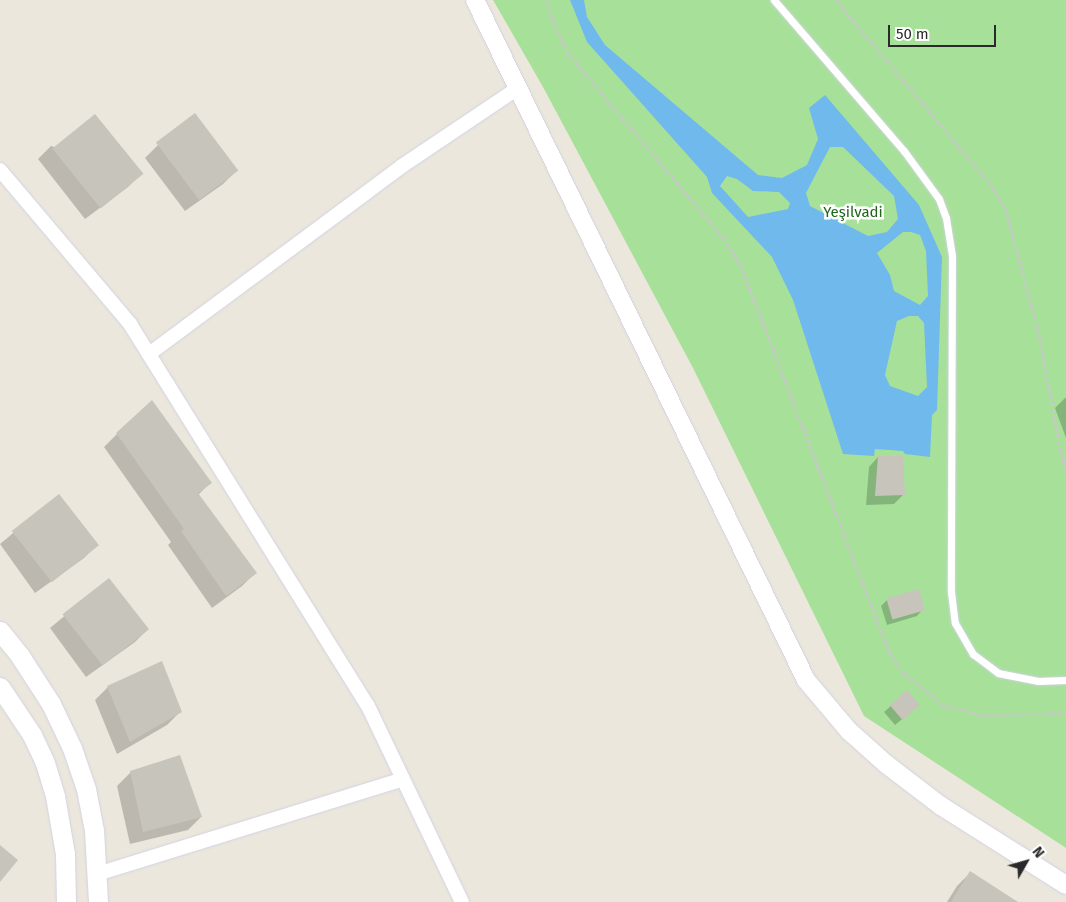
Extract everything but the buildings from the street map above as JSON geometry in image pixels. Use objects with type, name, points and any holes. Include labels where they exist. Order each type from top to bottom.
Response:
[{"type":"main road","points":[[0,631],[20,656],[51,704],[72,748],[86,789],[94,830],[98,902]]},
{"type":"main road","points":[[0,687],[32,735],[45,763],[56,796],[65,854],[66,902]]},
{"type":"street","points":[[475,0],[806,680],[849,731],[886,764],[941,806],[1066,885]]},
{"type":"street","points":[[149,354],[402,166],[518,88]]},
{"type":"street","points":[[0,170],[130,324],[149,354],[368,706],[462,902]]},
{"type":"street","points":[[97,874],[403,779]]},
{"type":"lane","points":[[774,0],[904,151],[939,199],[946,218],[952,256],[951,592],[955,623],[973,654],[998,673],[1038,681],[1066,680]]},
{"type":"path","points":[[547,0],[548,8],[567,52],[723,237],[740,263],[891,656],[905,674],[942,704],[980,715],[1066,714]]},
{"type":"path","points":[[836,0],[988,181],[1006,209],[1040,338],[1060,447],[1066,469]]},
{"type":"green space","name":"Yeşilvadi","points":[[493,0],[1066,0],[1066,848],[864,716],[693,368],[543,87]]},
{"type":"water","points":[[570,0],[584,0],[587,17],[605,45],[758,175],[782,178],[807,165],[818,139],[809,108],[825,95],[919,205],[942,257],[937,410],[932,415],[930,457],[905,454],[903,451],[875,449],[874,456],[843,454],[793,300],[772,257],[712,193],[707,177],[587,42]],"holes":[[[830,147],[843,147],[894,196],[898,219],[887,232],[868,236],[810,206],[806,193]],[[727,176],[737,179],[753,191],[779,192],[790,203],[788,209],[748,217],[720,186]],[[903,232],[920,235],[926,251],[928,296],[920,305],[894,291],[890,275],[877,253]],[[909,316],[918,316],[924,323],[927,387],[918,396],[890,386],[885,375],[897,321]]]}]
